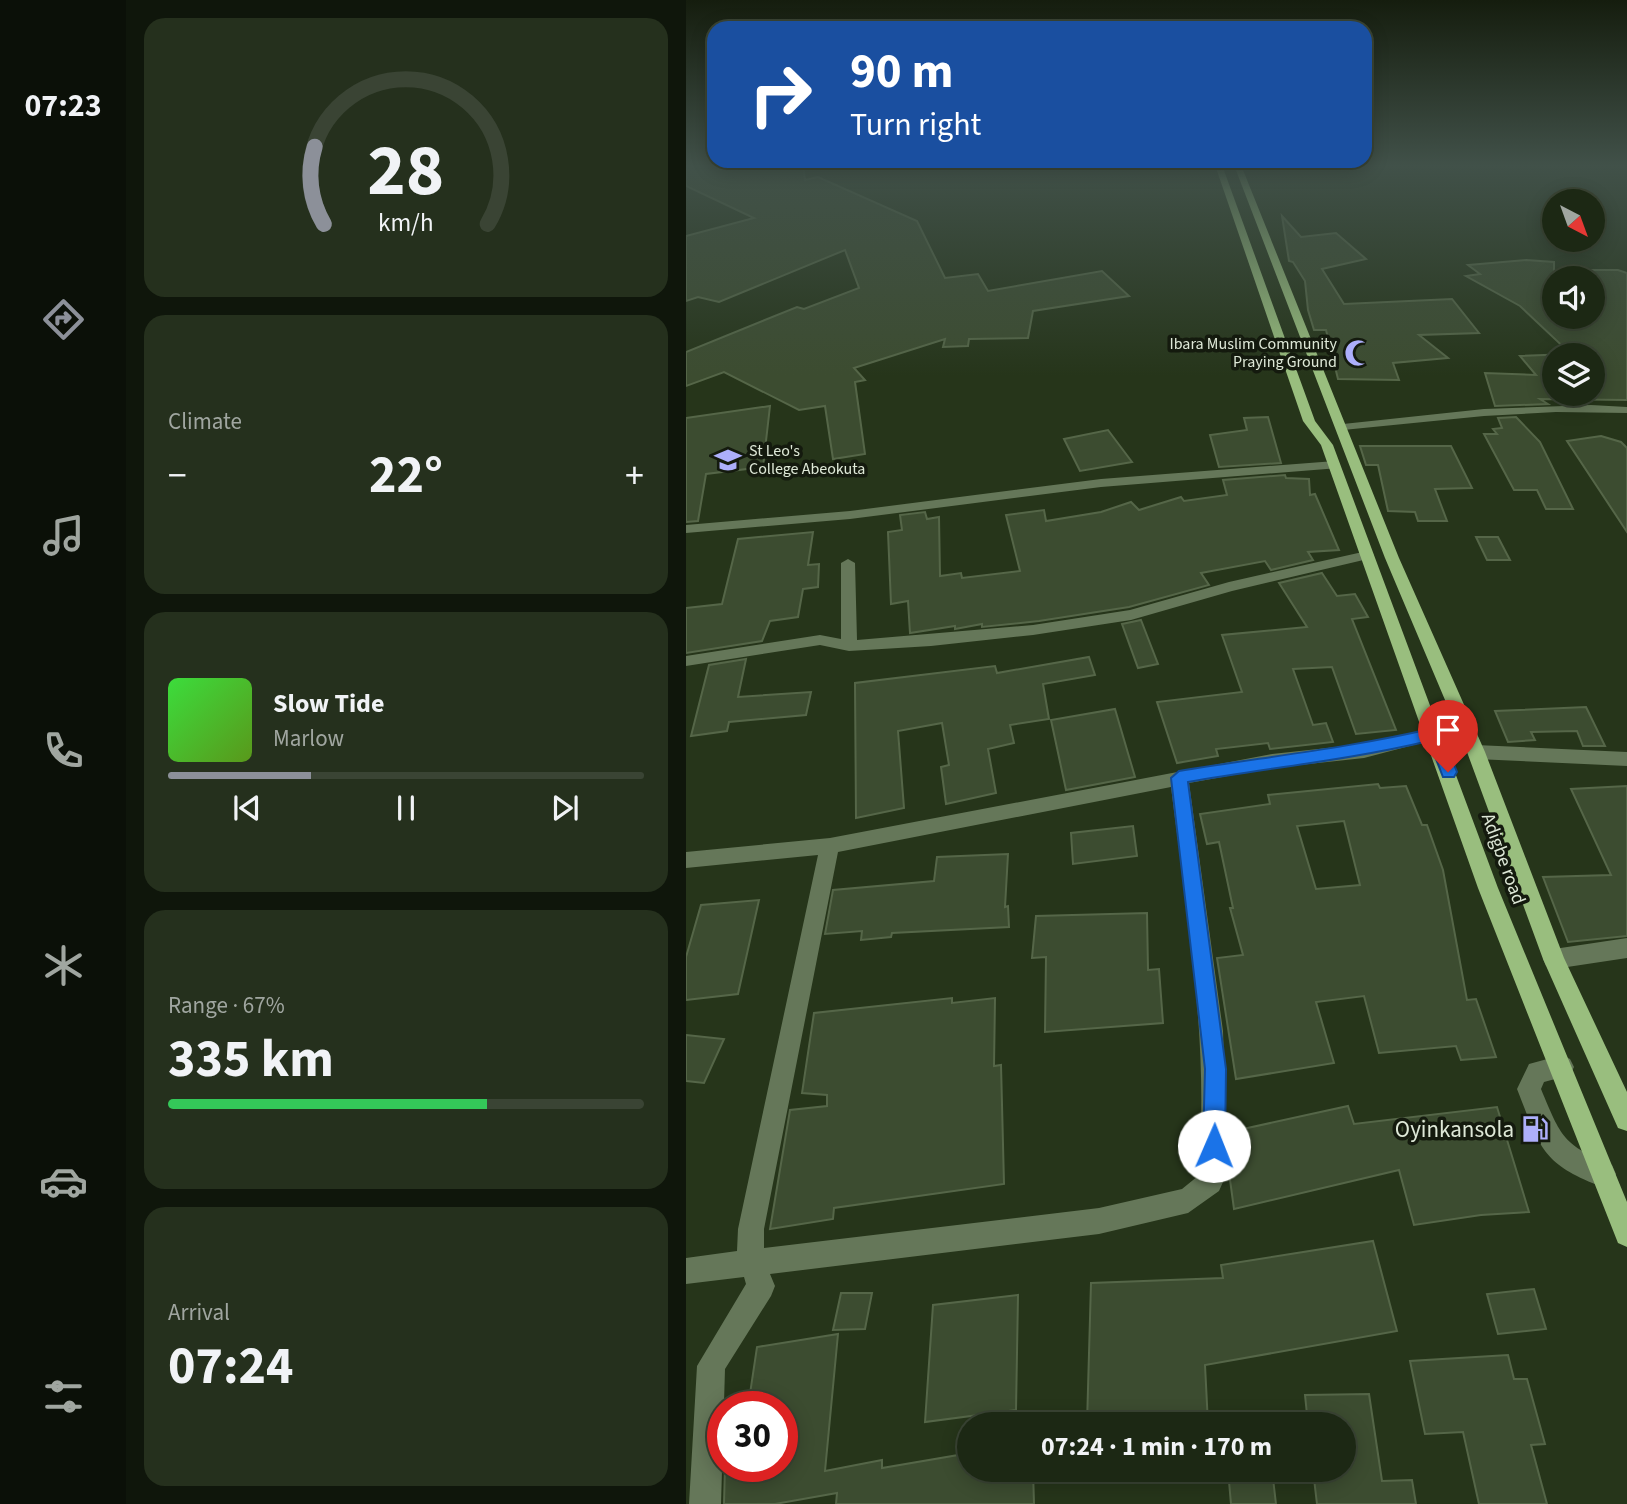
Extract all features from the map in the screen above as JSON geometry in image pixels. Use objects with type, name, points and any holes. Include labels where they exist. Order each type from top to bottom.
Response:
[{"type":"main road","name":"Adigbe road","points":[[1242,235],[1309,421],[1327,444],[1489,888],[1627,1234]]},
{"type":"main road","name":"Adigbe road","points":[[1265,235],[1343,427],[1392,558],[1432,644],[1476,752],[1554,959],[1627,1119]]},
{"type":"street","points":[[1343,427],[1415,418],[1503,412],[1627,410]]},
{"type":"street","points":[[686,529],[850,515],[1101,484],[1335,465]]},
{"type":"street","points":[[686,661],[820,640],[849,646],[1033,630],[1131,615],[1229,587],[1367,555]]},
{"type":"street","points":[[848,563],[849,646]]},
{"type":"street","points":[[686,860],[830,846],[1272,761],[1364,751],[1434,734]]},
{"type":"street","points":[[1476,752],[1627,759]]},
{"type":"street","points":[[686,1271],[750,1261],[1099,1221],[1188,1200],[1210,1182],[1216,1069],[1179,778]]},
{"type":"street","points":[[705,1504],[711,1366],[761,1286],[750,1261],[751,1229],[830,846]]},
{"type":"street","points":[[1554,959],[1627,948]]},
{"type":"street","points":[[1562,1067],[1537,1072],[1529,1089],[1556,1152],[1574,1165],[1603,1174]]},
{"type":"building","points":[[924,235],[945,278],[978,274],[988,291],[1102,271],[1129,296],[1033,311],[1028,338],[969,339],[968,346],[943,347],[945,339],[854,368],[865,380],[855,382],[865,454],[833,459],[825,406],[799,410],[724,372],[686,386],[686,352],[797,307],[804,309],[859,288],[845,250],[719,302],[698,297],[686,301],[686,236]]},
{"type":"building","points":[[1285,235],[1339,235],[1366,259],[1322,269],[1344,304],[1452,299],[1479,333],[1419,335],[1448,358],[1393,363],[1399,380],[1338,379],[1326,330],[1314,330],[1308,310],[1305,281],[1293,262],[1289,261]]},
{"type":"building","points":[[1526,260],[1554,262],[1554,266],[1542,266],[1542,327],[1520,306],[1466,276],[1480,274],[1468,265]]},
{"type":"building","points":[[1605,270],[1627,273],[1627,400],[1605,400],[1605,343],[1559,343],[1544,329],[1605,329]]},
{"type":"building","points":[[1542,355],[1542,404],[1495,406],[1485,373],[1536,375],[1520,356]]},
{"type":"building","points":[[770,406],[763,467],[706,474],[698,521],[686,522],[686,418]]},
{"type":"building","points":[[1268,417],[1281,463],[1219,467],[1210,435],[1247,430],[1244,418]]},
{"type":"building","points":[[1516,417],[1540,442],[1573,509],[1546,509],[1537,490],[1514,490],[1484,434],[1497,434],[1493,429],[1502,428],[1498,418]]},
{"type":"building","points":[[1108,430],[1132,462],[1080,471],[1064,439]]},
{"type":"building","points":[[1601,436],[1621,442],[1627,448],[1627,532],[1567,441]]},
{"type":"building","points":[[1360,446],[1451,446],[1472,488],[1435,489],[1447,521],[1418,521],[1415,512],[1388,511],[1378,465],[1366,465]]},
{"type":"building","points":[[1285,475],[1286,478],[1309,479],[1310,495],[1315,494],[1339,550],[1308,552],[1313,560],[1271,570],[1265,561],[1201,573],[1209,585],[1129,607],[1039,621],[982,627],[982,624],[955,629],[955,626],[910,633],[908,601],[891,604],[888,532],[902,530],[900,515],[925,512],[927,519],[939,517],[940,576],[961,573],[962,578],[1020,571],[1006,515],[1044,510],[1046,521],[1101,512],[1131,502],[1139,510],[1181,497],[1184,501],[1227,495],[1223,480]]},
{"type":"building","points":[[813,532],[808,565],[819,564],[818,587],[803,589],[798,617],[770,621],[762,641],[686,653],[686,608],[722,604],[738,539]]},
{"type":"building","points":[[1476,537],[1498,537],[1510,560],[1487,560]]},
{"type":"building","points":[[1322,573],[1337,596],[1355,594],[1368,617],[1352,619],[1396,730],[1356,734],[1332,667],[1293,669],[1313,725],[1326,723],[1333,742],[1270,749],[1268,743],[1216,749],[1218,756],[1177,763],[1157,702],[1242,692],[1222,635],[1307,627],[1279,583]]},
{"type":"building","points":[[1141,620],[1158,664],[1138,668],[1122,624]]},
{"type":"building","points":[[1089,657],[1095,675],[1043,684],[1049,719],[1010,725],[1014,743],[988,749],[996,793],[946,804],[941,767],[949,765],[942,723],[898,731],[904,808],[856,818],[855,683],[995,666],[997,673]]},
{"type":"building","points":[[746,659],[738,697],[811,692],[806,715],[729,722],[727,731],[691,736],[709,665]]},
{"type":"building","points":[[1586,707],[1605,746],[1583,746],[1577,731],[1531,732],[1535,740],[1508,742],[1495,711]]},
{"type":"building","points":[[1115,709],[1135,777],[1066,790],[1051,720]]},
{"type":"building","points":[[1378,784],[1380,788],[1406,786],[1422,825],[1427,825],[1443,870],[1467,1000],[1476,999],[1496,1057],[1461,1060],[1456,1046],[1379,1053],[1364,996],[1316,1002],[1334,1063],[1236,1079],[1217,958],[1243,955],[1230,908],[1233,908],[1219,842],[1207,844],[1200,814],[1270,804],[1268,795]],"holes":[[[1344,821],[1360,885],[1316,889],[1297,826]]]},
{"type":"building","points":[[1627,786],[1627,936],[1568,942],[1543,877],[1611,875],[1571,789]]},
{"type":"building","points":[[1133,826],[1137,856],[1073,864],[1071,833]]},
{"type":"building","points":[[1008,854],[1005,907],[1008,906],[1009,927],[892,933],[891,937],[861,940],[862,931],[825,934],[833,890],[934,881],[937,857]]},
{"type":"building","points":[[759,900],[738,994],[686,1000],[686,957],[701,905]]},
{"type":"building","points":[[1147,913],[1148,970],[1159,969],[1163,1023],[1045,1032],[1046,957],[1032,958],[1036,916]]},
{"type":"building","points":[[952,998],[952,1003],[995,998],[994,1066],[1001,1065],[1004,1184],[834,1208],[833,1219],[770,1229],[790,1110],[827,1106],[827,1095],[802,1093],[814,1013]]},
{"type":"building","points":[[686,1035],[724,1039],[704,1083],[686,1081]]},
{"type":"building","points":[[1348,1106],[1354,1124],[1497,1107],[1529,1212],[1481,1215],[1414,1225],[1399,1170],[1234,1209],[1227,1158],[1229,1132]]},
{"type":"building","points":[[1373,1241],[1397,1331],[1205,1365],[1207,1412],[1087,1412],[1091,1283],[1223,1278],[1221,1265]]},
{"type":"building","points":[[1534,1289],[1546,1329],[1498,1334],[1487,1294]]},
{"type":"building","points":[[841,1293],[872,1293],[865,1329],[833,1330]]},
{"type":"building","points":[[1018,1295],[1016,1410],[957,1412],[957,1418],[925,1422],[933,1305]]},
{"type":"building","points":[[838,1334],[825,1471],[882,1460],[882,1468],[957,1455],[957,1482],[1033,1482],[1034,1504],[836,1504],[837,1493],[775,1504],[724,1504],[725,1482],[798,1482],[798,1391],[750,1391],[757,1347]]},
{"type":"building","points":[[1508,1355],[1514,1379],[1527,1379],[1545,1444],[1531,1445],[1547,1504],[1479,1504],[1463,1432],[1425,1434],[1410,1361]]},
{"type":"building","points":[[1369,1394],[1382,1481],[1412,1480],[1416,1504],[1317,1504],[1314,1482],[1356,1482],[1356,1412],[1307,1412],[1305,1395]]},
{"type":"building","points":[[1229,1482],[1273,1482],[1276,1504],[1231,1504]]},
{"type":"place","name":"Ibara Muslim Community Praying Ground","points":[[1358,353]]},
{"type":"place","name":"St Leo's College Abeokuta","points":[[728,460]]},
{"type":"place","name":"Oyinkansola","points":[[1535,1129]]},
{"type":"route","points":[[1214,1146],[1216,1069],[1179,778],[1272,761],[1364,751],[1434,734],[1448,772]]}]
